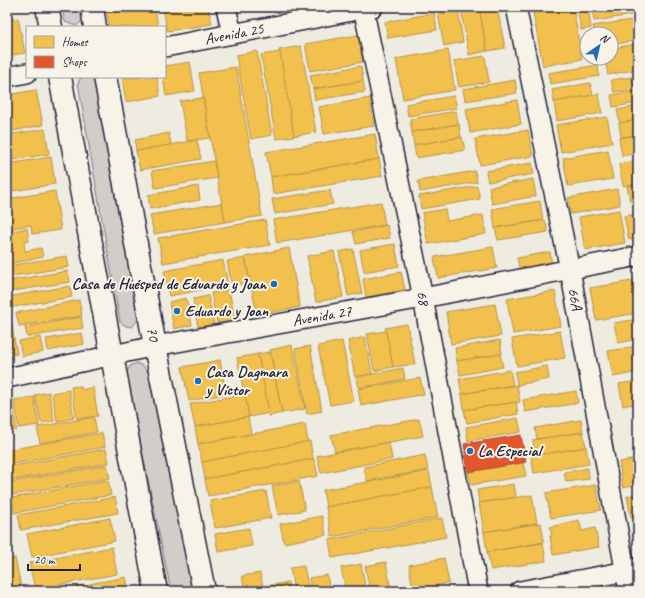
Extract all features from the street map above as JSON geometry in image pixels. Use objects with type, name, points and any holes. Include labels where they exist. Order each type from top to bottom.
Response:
[{"type":"main road","points":[[47,7],[51,26]]},
{"type":"main road","points":[[92,7],[96,26]]},
{"type":"main road","points":[[60,78],[156,591]]},
{"type":"main road","name":"70","points":[[105,78],[155,346],[204,591]]},
{"type":"street","points":[[226,7],[232,34]]},
{"type":"street","name":"66A","points":[[516,7],[632,570],[629,591]]},
{"type":"street","name":"Avenida 25","points":[[166,47],[367,8]]},
{"type":"street","name":"68","points":[[367,8],[478,591]]},
{"type":"street","points":[[7,77],[26,73]]},
{"type":"street","name":"Avenida 27","points":[[7,378],[155,346],[423,298],[638,256]]},
{"type":"street","points":[[520,591],[632,570]]},
{"type":"shaded area","points":[[62,7],[83,7],[84,16],[81,22],[76,26],[65,22]]},
{"type":"shaded area","points":[[80,78],[94,78],[96,80],[139,314],[137,321],[132,327],[126,326],[120,322],[78,83]]},
{"type":"shaded area","points":[[137,363],[144,367],[148,372],[193,591],[171,591],[126,374],[130,366]]},
{"type":"building: Homes","points":[[106,7],[155,7],[158,26],[109,26]]},
{"type":"building: Homes","points":[[163,7],[208,7],[212,24],[167,31]]},
{"type":"building: Homes","points":[[479,7],[487,51],[469,55],[461,9]]},
{"type":"building: Homes","points":[[479,7],[497,7],[505,48],[487,51]]},
{"type":"building: Homes","points":[[532,7],[573,7],[579,42],[579,60],[543,66]]},
{"type":"building: Homes","points":[[577,7],[588,7],[591,26],[580,26]]},
{"type":"building: Homes","points":[[592,7],[638,7],[638,14],[594,21]]},
{"type":"building: Homes","points":[[458,10],[463,42],[444,46],[438,14]]},
{"type":"building: Homes","points":[[434,13],[437,30],[388,38],[385,22]]},
{"type":"building: Homes","points":[[18,18],[25,53],[7,56],[7,20]]},
{"type":"building: Homes","points":[[638,19],[638,40],[619,44],[619,26],[593,26]]},
{"type":"building: Homes","points":[[358,35],[363,62],[310,71],[305,44]]},
{"type":"building: Homes","points":[[638,44],[638,69],[608,75],[606,66],[619,66],[619,47]]},
{"type":"building: Homes","points":[[301,46],[316,132],[294,136],[279,50]]},
{"type":"building: Homes","points":[[448,50],[455,90],[403,99],[396,59]]},
{"type":"building: Homes","points":[[257,51],[272,135],[251,139],[236,55]]},
{"type":"building: Homes","points":[[280,52],[294,136],[276,139],[261,55]]},
{"type":"building: Homes","points":[[485,56],[489,82],[459,87],[454,61]]},
{"type":"building: Homes","points":[[190,62],[195,91],[166,96],[163,78],[166,78],[166,66]]},
{"type":"building: Homes","points":[[361,66],[363,81],[313,89],[310,75]]},
{"type":"building: Homes","points":[[598,66],[599,76],[550,84],[548,73]]},
{"type":"building: Homes","points":[[236,67],[262,216],[225,222],[199,73]]},
{"type":"building: Homes","points":[[632,77],[634,89],[614,92],[611,80]]},
{"type":"building: Homes","points":[[122,78],[157,78],[160,96],[126,102]]},
{"type":"building: Homes","points":[[515,80],[517,93],[465,101],[463,89]]},
{"type":"building: Homes","points":[[363,81],[365,92],[315,100],[313,89]]},
{"type":"building: Homes","points":[[590,83],[593,95],[554,102],[552,90]]},
{"type":"building: Homes","points":[[36,90],[43,125],[13,131],[7,95]]},
{"type":"building: Homes","points":[[638,90],[638,103],[613,107],[611,95]]},
{"type":"building: Homes","points":[[599,94],[602,113],[557,121],[554,102]]},
{"type":"building: Homes","points":[[454,96],[457,108],[408,116],[406,104]]},
{"type":"building: Homes","points":[[203,98],[210,138],[187,141],[180,101]]},
{"type":"building: Homes","points":[[370,98],[374,126],[324,134],[319,107]]},
{"type":"building: Homes","points":[[517,100],[521,124],[470,133],[466,109]]},
{"type":"building: Homes","points":[[638,106],[638,120],[620,123],[617,110]]},
{"type":"building: Homes","points":[[456,111],[458,124],[412,132],[410,119]]},
{"type":"building: Homes","points":[[607,117],[612,143],[561,152],[556,125]]},
{"type":"building: Homes","points":[[638,120],[638,135],[621,137],[619,123]]},
{"type":"building: Homes","points":[[459,124],[461,137],[414,145],[412,132]]},
{"type":"building: Homes","points":[[45,129],[49,154],[7,161],[7,135]]},
{"type":"building: Homes","points":[[528,130],[533,156],[480,165],[475,139]]},
{"type":"building: Homes","points":[[169,133],[171,145],[136,151],[135,140]]},
{"type":"building: Homes","points":[[375,134],[379,159],[271,177],[266,152]]},
{"type":"building: Homes","points":[[638,135],[638,153],[622,156],[619,138]]},
{"type":"building: Homes","points":[[462,137],[465,150],[416,158],[414,145]]},
{"type":"building: Homes","points":[[197,140],[201,159],[140,170],[136,151]]},
{"type":"building: Homes","points":[[608,150],[613,179],[568,186],[563,158]]},
{"type":"building: Homes","points":[[51,157],[55,184],[7,192],[7,164]]},
{"type":"building: Homes","points":[[379,159],[382,176],[273,194],[271,177]]},
{"type":"building: Homes","points":[[214,161],[217,178],[155,188],[152,171]]},
{"type":"building: Homes","points":[[638,161],[638,183],[623,186],[619,164]]},
{"type":"building: Homes","points":[[532,163],[534,174],[488,182],[486,171]]},
{"type":"building: Homes","points":[[475,171],[477,182],[420,192],[418,181]]},
{"type":"building: Homes","points":[[533,179],[536,196],[492,204],[489,187]]},
{"type":"building: Homes","points":[[638,184],[638,200],[630,201],[627,186]]},
{"type":"building: Homes","points":[[198,186],[200,200],[150,209],[148,195]]},
{"type":"building: Homes","points":[[477,186],[480,199],[421,209],[419,196]]},
{"type":"building: Homes","points":[[617,189],[620,205],[571,214],[568,198]]},
{"type":"building: Homes","points":[[330,190],[333,204],[275,214],[272,199]]},
{"type":"building: Homes","points":[[55,191],[61,230],[32,234],[31,225],[7,229],[7,199]]},
{"type":"building: Homes","points":[[540,201],[543,220],[495,228],[492,209]]},
{"type":"building: Homes","points":[[381,202],[385,225],[277,243],[273,220]]},
{"type":"building: Homes","points":[[222,203],[225,222],[154,234],[150,215]]},
{"type":"building: Homes","points":[[445,209],[447,221],[483,215],[486,234],[428,244],[422,213]]},
{"type":"building: Homes","points":[[619,210],[625,243],[585,250],[579,217]]},
{"type":"building: Homes","points":[[638,214],[638,239],[629,240],[624,216]]},
{"type":"building: Homes","points":[[265,220],[270,245],[163,263],[158,238]]},
{"type":"building: Homes","points":[[545,220],[548,232],[498,240],[495,228]]},
{"type":"building: Homes","points":[[387,225],[390,238],[356,244],[353,232]]},
{"type":"building: Homes","points":[[27,228],[29,241],[24,242],[25,251],[41,248],[43,257],[7,264],[7,232]]},
{"type":"building: Homes","points":[[395,244],[399,266],[364,272],[360,250]]},
{"type":"building: Homes","points":[[493,247],[497,268],[438,278],[434,257]]},
{"type":"building: Homes","points":[[289,248],[300,307],[257,315],[245,257]]},
{"type":"building: Homes","points":[[353,249],[362,293],[348,296],[339,252]]},
{"type":"building: Homes","points":[[334,251],[343,297],[316,302],[307,256]]},
{"type":"building: Homes","points":[[550,252],[552,265],[520,271],[517,258]]},
{"type":"building: Homes","points":[[67,256],[69,267],[7,277],[7,266]]},
{"type":"building: Homes","points":[[245,258],[250,282],[232,286],[227,261]]},
{"type":"building: Homes","points":[[223,260],[228,285],[169,296],[164,271]]},
{"type":"building: Homes","points":[[68,271],[70,282],[7,292],[7,281]]},
{"type":"building: Homes","points":[[401,272],[405,290],[366,297],[363,279]]},
{"type":"building: Homes","points":[[638,280],[638,313],[596,320],[590,288]]},
{"type":"building: Homes","points":[[70,286],[72,297],[7,308],[7,297]]},
{"type":"building: Homes","points":[[229,290],[235,320],[217,323],[211,293]]},
{"type":"building: Homes","points":[[555,291],[561,326],[513,334],[507,299]]},
{"type":"building: Homes","points":[[208,296],[214,324],[198,327],[193,299]]},
{"type":"building: Homes","points":[[186,298],[192,325],[174,329],[169,302]]},
{"type":"building: Homes","points":[[79,300],[82,316],[19,326],[16,313]]},
{"type":"building: Homes","points":[[495,304],[501,336],[451,344],[446,312]]},
{"type":"building: Homes","points":[[81,317],[83,328],[27,337],[25,327]]},
{"type":"building: Homes","points":[[638,319],[638,339],[618,343],[614,323]]},
{"type":"building: Homes","points":[[7,321],[11,321],[17,354],[7,355]]},
{"type":"building: Homes","points":[[407,324],[415,364],[393,367],[385,328]]},
{"type":"building: Homes","points":[[386,331],[393,367],[374,371],[367,334]]},
{"type":"building: Homes","points":[[560,331],[565,358],[517,366],[512,339]]},
{"type":"building: Homes","points":[[82,333],[84,344],[48,351],[46,339]]},
{"type":"building: Homes","points":[[40,337],[43,352],[22,356],[19,341]]},
{"type":"building: Homes","points":[[365,337],[372,374],[355,377],[348,341]]},
{"type":"building: Homes","points":[[500,340],[502,354],[457,361],[455,348]]},
{"type":"building: Homes","points":[[342,341],[354,401],[330,405],[318,346]]},
{"type":"building: Homes","points":[[292,345],[305,409],[282,413],[270,350]]},
{"type":"building: Homes","points":[[310,346],[322,411],[307,414],[295,349]]},
{"type":"building: Homes","points":[[638,346],[638,372],[613,377],[608,351]]},
{"type":"building: Homes","points":[[270,352],[282,413],[269,416],[258,354]]},
{"type":"building: Homes","points":[[258,354],[269,413],[249,417],[237,358]]},
{"type":"building: Homes","points":[[500,354],[503,367],[460,375],[457,361]]},
{"type":"building: Homes","points":[[220,360],[226,394],[189,401],[182,367]]},
{"type":"building: Homes","points":[[547,366],[549,379],[517,385],[515,372]]},
{"type":"building: Homes","points":[[403,368],[405,379],[359,388],[357,377]]},
{"type":"building: Homes","points":[[510,370],[513,385],[462,394],[459,379]]},
{"type":"building: Homes","points":[[420,378],[424,394],[361,406],[358,389]]},
{"type":"building: Homes","points":[[638,381],[638,403],[623,406],[619,384]]},
{"type":"building: Homes","points":[[517,385],[520,402],[464,410],[462,394]]},
{"type":"building: Homes","points":[[81,386],[81,390],[93,387],[98,416],[77,419],[71,387]]},
{"type":"building: Homes","points":[[69,390],[74,418],[57,422],[52,393]]},
{"type":"building: Homes","points":[[576,391],[578,403],[525,412],[523,400]]},
{"type":"building: Homes","points":[[49,392],[54,421],[41,423],[35,395]]},
{"type":"building: Homes","points":[[245,394],[249,417],[195,427],[190,404]]},
{"type":"building: Homes","points":[[34,397],[39,425],[19,428],[14,400]]},
{"type":"building: Homes","points":[[12,402],[17,430],[7,432],[7,403]]},
{"type":"building: Homes","points":[[516,402],[518,414],[467,423],[464,410]]},
{"type":"building: Homes","points":[[94,417],[97,432],[40,443],[37,427]]},
{"type":"building: Homes","points":[[248,417],[251,434],[198,444],[195,427]]},
{"type":"building: Homes","points":[[518,418],[521,432],[468,441],[466,427]]},
{"type":"building: Homes","points":[[419,419],[423,436],[335,452],[331,435]]},
{"type":"building: Homes","points":[[581,420],[583,432],[537,439],[535,428]]},
{"type":"building: Homes","points":[[305,424],[308,442],[202,462],[198,444]]},
{"type":"building: Homes","points":[[583,432],[586,447],[535,456],[533,440]]},
{"type":"building: Homes","points":[[102,433],[105,447],[7,465],[7,450]]},
{"type":"building: Homes","points":[[310,441],[313,459],[205,479],[202,462]]},
{"type":"building: Homes","points":[[389,442],[392,459],[321,473],[317,456]]},
{"type":"building: Homes","points":[[586,447],[589,464],[534,473],[531,456]]},
{"type":"building: Homes","points":[[106,449],[109,463],[7,481],[7,467]]},
{"type":"building: Homes","points":[[425,455],[428,470],[367,481],[364,467]]},
{"type":"building: Homes","points":[[314,459],[318,476],[208,496],[205,479]]},
{"type":"building: Homes","points":[[638,459],[638,485],[623,488],[619,462]]},
{"type":"building: Homes","points":[[523,463],[526,476],[471,485],[468,472]]},
{"type":"building: Homes","points":[[107,465],[110,478],[12,495],[10,482]]},
{"type":"building: Homes","points":[[588,468],[589,479],[566,482],[564,472]]},
{"type":"building: Homes","points":[[429,471],[432,487],[326,507],[323,490]]},
{"type":"building: Homes","points":[[108,480],[111,495],[14,513],[11,498]]},
{"type":"building: Homes","points":[[299,481],[305,510],[278,515],[272,486]]},
{"type":"building: Homes","points":[[514,484],[516,497],[479,503],[477,490]]},
{"type":"building: Homes","points":[[596,485],[601,510],[551,518],[546,493]]},
{"type":"building: Homes","points":[[432,487],[438,517],[332,537],[326,507]]},
{"type":"building: Homes","points":[[266,491],[271,518],[215,528],[210,501]]},
{"type":"building: Homes","points":[[638,494],[638,517],[631,518],[627,496]]},
{"type":"building: Homes","points":[[532,495],[537,523],[484,532],[479,503]]},
{"type":"building: Homes","points":[[115,497],[118,513],[21,530],[18,515]]},
{"type":"building: Homes","points":[[322,516],[326,535],[284,543],[280,524]]},
{"type":"building: Homes","points":[[7,518],[9,518],[11,533],[7,534]]},
{"type":"building: Homes","points":[[110,518],[115,541],[32,557],[27,534]]},
{"type":"building: Homes","points":[[442,518],[446,537],[332,558],[329,540]]},
{"type":"building: Homes","points":[[579,520],[582,531],[595,528],[599,547],[553,555],[550,527]]},
{"type":"building: Homes","points":[[638,521],[638,542],[637,542],[633,522]]},
{"type":"building: Homes","points":[[541,523],[544,542],[487,552],[484,532]]},
{"type":"building: Homes","points":[[249,528],[252,546],[218,552],[215,534]]},
{"type":"building: Homes","points":[[543,543],[546,561],[491,570],[487,552]]},
{"type":"building: Homes","points":[[112,547],[117,574],[35,589],[29,563]]},
{"type":"building: Homes","points":[[15,558],[22,591],[7,591],[7,559]]},
{"type":"building: Homes","points":[[444,558],[449,583],[413,590],[409,565]]},
{"type":"building: Homes","points":[[386,562],[391,590],[370,591],[365,566]]},
{"type":"building: Homes","points":[[361,564],[366,591],[346,591],[341,568]]},
{"type":"building: Homes","points":[[304,566],[309,591],[294,591],[290,568]]},
{"type":"building: Homes","points":[[260,573],[264,591],[245,591],[242,576]]},
{"type":"building: Homes","points":[[327,575],[330,591],[311,591],[309,578]]},
{"type":"building: Homes","points":[[126,577],[129,591],[90,591],[89,584]]},
{"type":"building: Homes","points":[[288,582],[289,591],[268,591],[267,586]]},
{"type":"building: Homes","points":[[84,585],[85,591],[68,591],[67,588]]},
{"type":"building: Shops","points":[[521,435],[526,462],[468,472],[464,444]]},
{"type":"place","name":"Casa de Huésped de Eduardo y Joan","points":[[274,284]]},
{"type":"place","name":"Eduardo y Joan","points":[[177,311]]},
{"type":"place","name":"Casa Dagmara y Víctor","points":[[198,381]]},
{"type":"place","name":"La Especial","points":[[470,451]]}]
